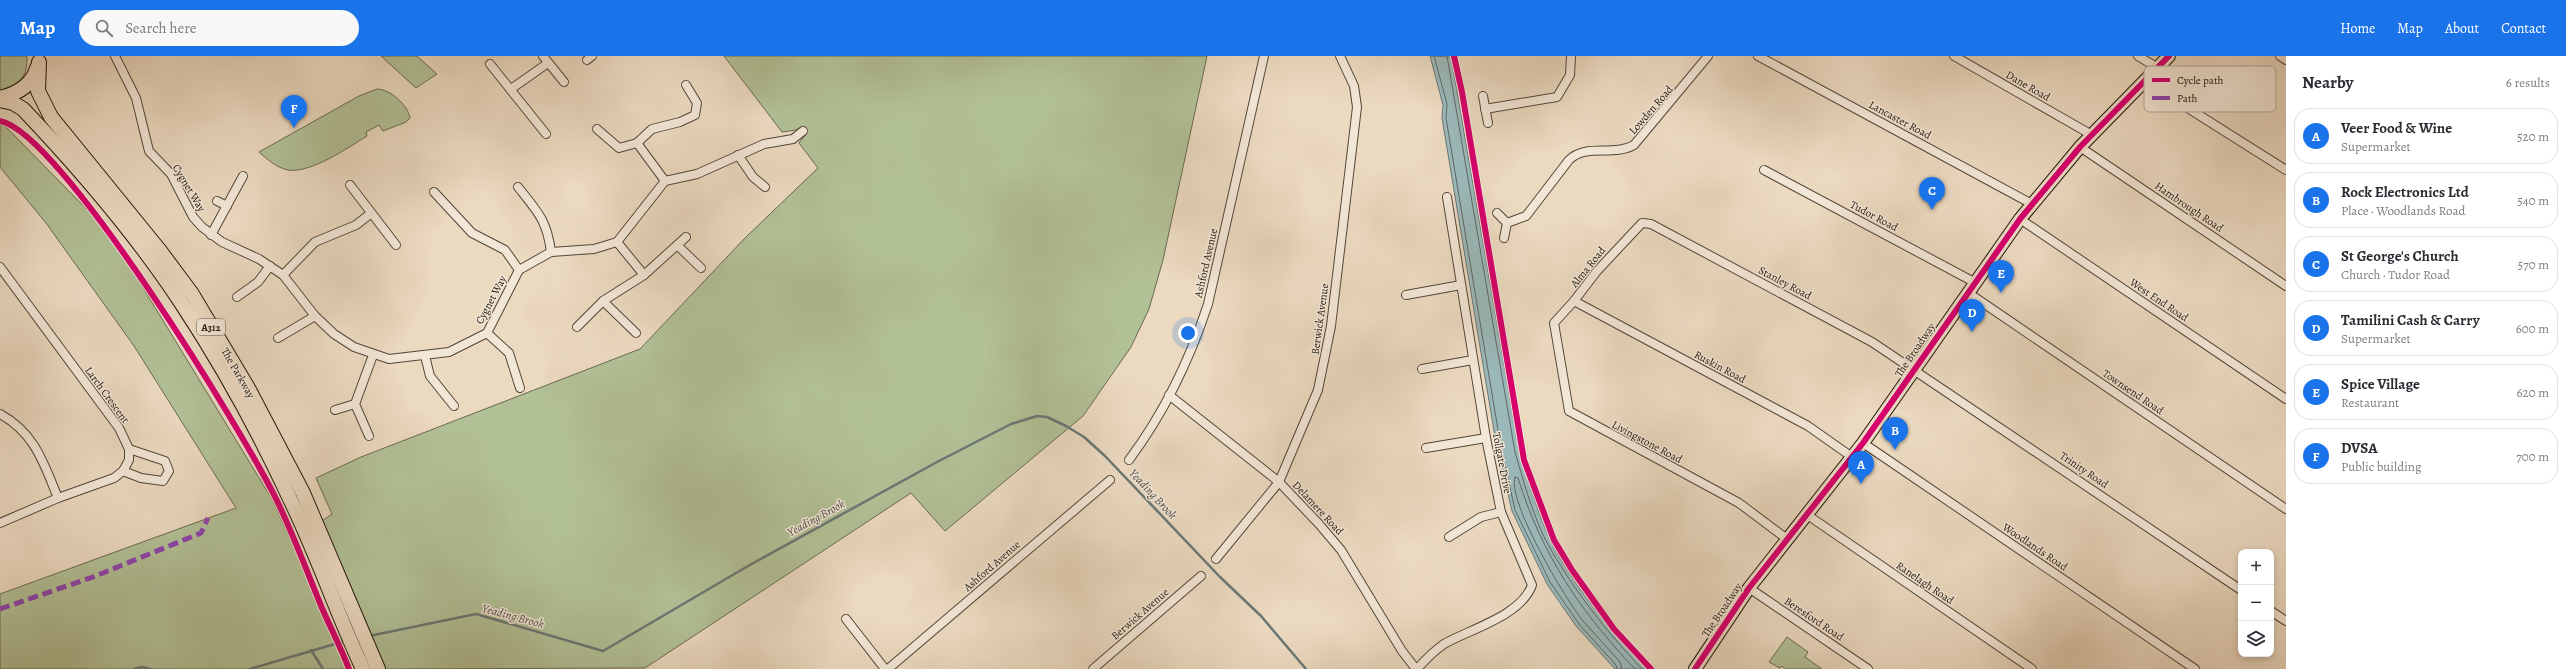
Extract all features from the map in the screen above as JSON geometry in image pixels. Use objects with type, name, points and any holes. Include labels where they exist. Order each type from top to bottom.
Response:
[{"type":"highway","name":"A312","points":[[0,99],[14,95],[30,82],[38,59]]},
{"type":"highway","name":"The Parkway","points":[[38,59],[38,91],[51,117],[160,251],[192,294],[248,388],[303,493],[378,669]]},
{"type":"highway","name":"The Parkway","points":[[0,99],[13,103],[23,109],[76,164],[183,304],[271,460],[314,551],[360,663]]},
{"type":"main road","name":"The Broadway","points":[[2160,66],[2169,56]]},
{"type":"main road","name":"The Broadway","points":[[1695,669],[1748,588],[1863,443],[1974,282],[2020,219],[2080,147],[2144,82]]},
{"type":"street","name":"Cygnet Way","points":[[115,56],[136,98],[149,151],[171,174],[193,217],[211,235],[270,266],[283,275],[315,316],[348,343],[373,355],[389,359],[426,356],[449,352],[487,333],[519,270],[551,252],[594,249],[617,242]]},
{"type":"street","name":"Ashford Avenue","points":[[1129,460],[1152,428],[1195,341],[1208,304],[1264,56]]},
{"type":"street","name":"Berwick Avenue","points":[[1216,559],[1279,482],[1298,442],[1318,390],[1328,346],[1357,107],[1354,86],[1340,56]]},
{"type":"street","points":[[1485,109],[1557,97],[1570,75],[1571,56]]},
{"type":"street","name":"Lowden Road","points":[[1507,223],[1526,216],[1573,156],[1586,151],[1619,151],[1638,142],[1708,56]]},
{"type":"street","name":"Lancaster Road","points":[[1758,56],[2032,204]]},
{"type":"street","name":"Dane Road","points":[[1954,56],[2092,135]]},
{"type":"street","points":[[2138,56],[2155,66]]},
{"type":"street","points":[[2280,56],[2286,60]]},
{"type":"street","points":[[511,89],[546,59],[564,82]]},
{"type":"street","points":[[490,64],[546,134]]},
{"type":"street","points":[[597,129],[619,148],[637,143],[652,129],[680,122],[695,115],[697,103],[686,85]]},
{"type":"street","points":[[1483,96],[1488,123]]},
{"type":"street","points":[[2194,112],[2286,170]]},
{"type":"street","points":[[644,276],[617,242],[665,181],[697,174],[764,144],[793,139],[803,131]]},
{"type":"street","points":[[637,143],[665,181]]},
{"type":"street","name":"Hambrough Road","points":[[2080,147],[2286,286]]},
{"type":"street","points":[[738,155],[753,177],[765,187]]},
{"type":"street","name":"Tudor Road","points":[[1764,170],[1974,282]]},
{"type":"street","points":[[211,235],[243,176]]},
{"type":"street","points":[[350,185],[370,214],[396,245]]},
{"type":"street","points":[[518,187],[539,213],[548,231],[551,252]]},
{"type":"street","points":[[434,192],[472,233],[505,250],[519,270]]},
{"type":"street","name":"Tollgate Drive","points":[[1416,669],[1444,644],[1482,628],[1508,611],[1532,587],[1532,578],[1501,512],[1486,438],[1446,197]]},
{"type":"street","points":[[217,201],[227,206]]},
{"type":"street","points":[[1497,213],[1507,223],[1504,238]]},
{"type":"street","points":[[283,275],[315,242],[356,225],[370,214]]},
{"type":"street","name":"West End Road","points":[[2020,219],[2286,399]]},
{"type":"street","name":"Alma Road","points":[[1554,327],[1558,317],[1574,302],[1597,270],[1642,223]]},
{"type":"street","name":"Stanley Road","points":[[1642,223],[1651,224],[1848,328],[1914,369]]},
{"type":"street","points":[[577,327],[603,301],[644,276],[686,237]]},
{"type":"street","points":[[678,246],[701,268]]},
{"type":"street","points":[[237,297],[258,282],[270,266]]},
{"type":"street","name":"Larch Crescent","points":[[0,267],[119,428],[129,449]]},
{"type":"street","points":[[1406,295],[1461,285]]},
{"type":"street","name":"Townsend Road","points":[[1967,292],[2286,510]]},
{"type":"street","points":[[603,301],[636,332]]},
{"type":"street","name":"Ruskin Road","points":[[1574,302],[1808,426],[1852,457]]},
{"type":"street","points":[[278,338],[315,316]]},
{"type":"street","name":"Livingstone Road","points":[[1554,327],[1568,409],[1572,414],[1739,503],[1787,539]]},
{"type":"street","points":[[487,333],[508,353],[520,388]]},
{"type":"street","points":[[369,436],[355,404],[373,355]]},
{"type":"street","points":[[426,356],[430,376],[454,406]]},
{"type":"street","points":[[1422,368],[1473,360]]},
{"type":"street","name":"Trinity Road","points":[[1914,369],[2238,588]]},
{"type":"street","name":"Delamere Road","points":[[1169,394],[1279,482],[1341,550],[1402,651],[1416,669]]},
{"type":"street","points":[[334,410],[355,404]]},
{"type":"street","points":[[0,414],[9,419],[36,445],[58,498]]},
{"type":"street","points":[[1426,448],[1486,438]]},
{"type":"street","name":"Woodlands Road","points":[[1863,443],[2195,669]]},
{"type":"street","points":[[0,523],[58,498],[114,478],[123,471],[129,460],[129,449],[165,461],[169,471],[163,481],[141,478],[123,471]]},
{"type":"street","name":"Ashford Avenue","points":[[887,669],[1110,480]]},
{"type":"street","points":[[1449,537],[1482,517],[1501,512]]},
{"type":"street","name":"Ranelagh Road","points":[[1806,514],[2032,669]]},
{"type":"street","name":"Berwick Avenue","points":[[1094,669],[1201,576]]},
{"type":"street","name":"Beresford Road","points":[[1748,588],[1868,669]]},
{"type":"street","points":[[2274,613],[2286,621]]},
{"type":"street","points":[[846,619],[887,669]]},
{"type":"green space","points":[[0,56],[27,56],[27,63],[24,75],[17,85],[0,95]]},
{"type":"green space","points":[[381,56],[417,56],[437,74],[416,88]]},
{"type":"green space","points":[[724,56],[1207,56],[1163,260],[1149,309],[1131,347],[1083,416],[945,531],[911,493],[645,668],[382,669],[322,521],[332,514],[316,478],[361,457],[640,349],[745,238],[818,168],[799,143],[806,134],[801,127],[796,130],[782,132]]},
{"type":"green space","points":[[377,89],[393,95],[402,103],[409,113],[410,118],[406,122],[383,131],[379,125],[366,132],[367,136],[340,153],[307,168],[288,170],[272,163],[259,152],[359,96]]},
{"type":"green space","points":[[0,125],[5,126],[109,232],[272,499],[349,669],[0,669],[0,594],[236,508],[134,346],[46,223],[0,167]]},
{"type":"green space","points":[[1787,637],[1808,652],[1805,657],[1822,669],[1785,669],[1782,666],[1780,668],[1769,662]]},
{"type":"water","points":[[1430,56],[1451,57],[1519,451],[1536,504],[1557,553],[1579,588],[1620,639],[1647,669],[1615,669],[1576,626],[1547,584],[1512,511],[1496,443],[1442,118],[1443,105]]},
{"type":"waterway","name":"Yeading Brook","points":[[369,636],[476,614],[603,651],[748,566],[937,462],[1011,424],[1037,416],[1047,417],[1066,426],[1084,437],[1105,456],[1220,577],[1261,616],[1306,669]]},
{"type":"waterway","name":"Yeading Brook","points":[[250,669],[345,641]]},
{"type":"waterway","points":[[311,650],[323,669]]},
{"type":"waterway","name":"Yeading Brook","points":[[134,669],[142,667],[150,669]]},
{"type":"marked path","points":[[0,609],[93,577],[201,533],[208,518]]},
{"type":"cycle path","points":[[1454,56],[1462,92],[1524,460],[1554,540],[1572,570],[1614,629],[1651,669]]},
{"type":"cycle path","points":[[2159,66],[2169,56]]},
{"type":"cycle path","points":[[1695,669],[1749,588],[1863,443],[2020,219],[2080,147],[2144,82]]},
{"type":"cycle path","points":[[0,121],[28,138],[65,176],[107,230],[151,292],[193,357],[261,470],[279,505],[349,669]]},
{"type":"place","name":"DVSA","points":[[294,128]]},
{"type":"place","name":"St George's Church","points":[[1932,210]]},
{"type":"place","name":"Spice Village","points":[[2001,293]]},
{"type":"place","name":"Tamilini Cash & Carry","points":[[1972,332]]},
{"type":"place","name":"Rock Electronics Ltd","points":[[1895,450]]},
{"type":"place","name":"Veer Food & Wine","points":[[1861,484]]}]
